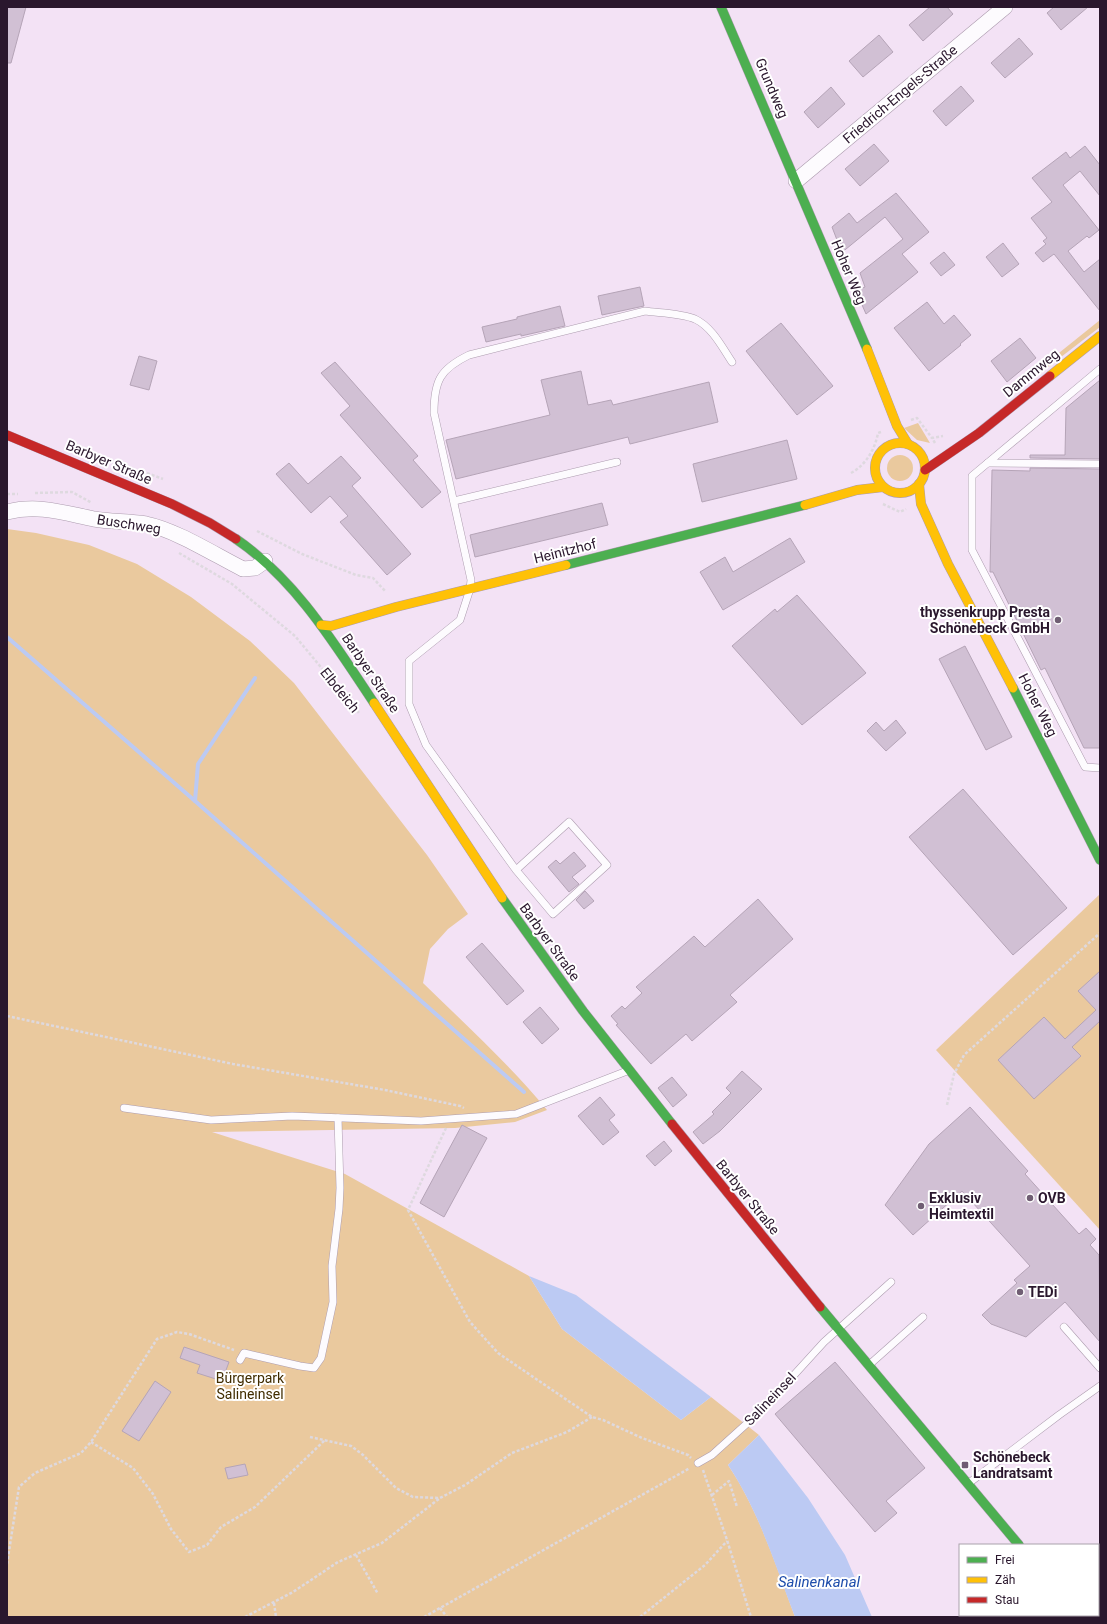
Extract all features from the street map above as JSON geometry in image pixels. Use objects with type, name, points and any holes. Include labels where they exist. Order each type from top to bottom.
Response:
[{"type":"street","name":"Grundweg","points":[[721,7],[796,181]]},
{"type":"street","name":"Friedrich-Engels-Straße","points":[[796,181],[1005,7]]},
{"type":"street","name":"Hoher Weg","points":[[796,181],[897,426],[911,446]]},
{"type":"street","name":"Dammweg","points":[[925,470],[979,433],[1100,336]]},
{"type":"street","name":"Hoher Weg","points":[[877,375],[882,414]]},
{"type":"street","name":"Dammweg","points":[[950,442],[979,433]]},
{"type":"street","name":"Barbyer Straße","points":[[7,435],[196,516],[245,545],[285,580],[321,625],[389,725],[509,908],[580,1008],[628,1070],[838,1330],[1018,1544]]},
{"type":"street","points":[[884,437],[884,449]]},
{"type":"street","points":[[911,446],[920,454],[924,462],[925,470],[923,478],[912,490],[897,493],[890,491],[883,487],[876,476],[875,463],[878,455],[884,449],[895,444],[930,448]]},
{"type":"street","points":[[866,471],[875,463]]},
{"type":"street","name":"Heinitzhof","points":[[816,502],[850,483]]},
{"type":"street","name":"Hoher Weg","points":[[919,484],[921,504],[948,564],[1037,733],[1100,860]]},
{"type":"street","name":"Heinitzhof","points":[[321,625],[331,626],[390,609],[816,502],[857,490],[883,487]]},
{"type":"street","points":[[897,493],[904,501]]},
{"type":"street","name":"Buschweg","points":[[7,512],[32,508],[49,509],[95,519],[146,524],[168,530],[243,569],[255,568],[265,561]]},
{"type":"street","name":"Hoher Weg","points":[[928,542],[948,564]]},
{"type":"lane","points":[[516,870],[569,822],[608,865],[552,914],[516,870],[426,745],[409,704],[409,661],[460,620],[470,589],[471,580],[434,413],[434,395],[440,376],[453,363],[469,355],[645,311],[672,314],[695,319],[713,334],[732,362]]},
{"type":"lane","points":[[1100,369],[972,476],[972,550],[1085,768],[1100,768]]},
{"type":"lane","points":[[454,501],[617,462]]},
{"type":"lane","points":[[988,463],[1100,464]]},
{"type":"lane","points":[[124,1108],[211,1120],[292,1116],[421,1121],[480,1117],[516,1114],[628,1070]]},
{"type":"lane","points":[[240,1360],[244,1353],[314,1368],[321,1358],[332,1302],[332,1266],[339,1209],[340,1188],[338,1118]]},
{"type":"lane","name":"Salineinsel","points":[[698,1463],[712,1455],[763,1409],[824,1342],[891,1282]]},
{"type":"lane","points":[[868,1366],[923,1317]]},
{"type":"lane","points":[[1064,1327],[1100,1368]]},
{"type":"lane","points":[[968,1484],[1100,1386]]},
{"type":"path","points":[[917,418],[932,438]]},
{"type":"path","name":"Elbdeich","points":[[173,549],[232,584],[295,636],[363,719]]},
{"type":"path","points":[[947,1106],[954,1074],[964,1055],[1100,933]]},
{"type":"path","points":[[7,1016],[233,1064],[385,1090],[460,1106],[480,1117]]},
{"type":"path","points":[[450,1119],[408,1210],[470,1322],[498,1353],[592,1416],[688,1456],[698,1463],[704,1473],[712,1495],[751,1617]]},
{"type":"path","points":[[7,1564],[19,1487],[35,1473],[80,1453],[91,1442],[157,1339],[176,1332],[189,1334],[244,1353]]},
{"type":"path","points":[[245,1617],[293,1592],[338,1562],[382,1543],[440,1498],[465,1485],[512,1453],[567,1432],[592,1416]]},
{"type":"path","points":[[310,1437],[351,1446],[363,1454],[396,1488],[414,1497],[440,1498]]},
{"type":"path","points":[[91,1442],[133,1468],[152,1494],[171,1529],[189,1552],[207,1545],[220,1527],[255,1507],[325,1440]]},
{"type":"path","points":[[424,1617],[698,1463]]},
{"type":"path","points":[[712,1495],[729,1481],[737,1507]]},
{"type":"path","points":[[640,1617],[705,1565],[727,1540]]},
{"type":"path","points":[[356,1555],[378,1594]]},
{"type":"path","points":[[274,1603],[276,1617]]},
{"type":"path","points":[[440,1608],[447,1617]]},
{"type":"green space","points":[[1100,320],[1100,327],[1022,387],[1039,369]]},
{"type":"green space","points":[[918,423],[930,443],[917,440],[904,428]]},
{"type":"green space","points":[[900,455],[909,459],[913,468],[909,477],[900,481],[891,477],[887,468],[891,459]]},
{"type":"green space","name":"Bürgerpark Salineinsel","points":[[7,529],[36,533],[89,545],[137,564],[191,597],[250,641],[294,683],[427,855],[468,914],[448,929],[430,949],[423,983],[502,1060],[547,1110],[515,1122],[455,1128],[212,1132],[345,1174],[529,1276],[562,1329],[681,1420],[711,1397],[759,1435],[728,1465],[758,1520],[795,1617],[7,1617]]},
{"type":"green space","points":[[1100,894],[1100,1230],[936,1050]]},
{"type":"water","points":[[529,1276],[576,1295],[711,1397],[681,1420],[562,1329]]},
{"type":"water","name":"Salinenkanal","points":[[759,1435],[808,1498],[845,1555],[872,1617],[795,1617],[758,1520],[728,1465]]},
{"type":"building","points":[[7,7],[26,7],[11,63],[7,63]]},
{"type":"building","points":[[930,7],[947,7],[953,14],[923,41],[909,25]]},
{"type":"building","points":[[1054,7],[1088,7],[1061,30],[1047,13]]},
{"type":"building","points":[[879,35],[893,52],[863,77],[849,61]]},
{"type":"building","points":[[1019,38],[1033,54],[1005,78],[991,63]]},
{"type":"building","points":[[961,86],[974,101],[946,126],[933,111]]},
{"type":"building","points":[[831,87],[845,104],[818,128],[804,112]]},
{"type":"building","points":[[874,144],[889,161],[860,186],[845,169]]},
{"type":"building","points":[[1085,146],[1100,165],[1100,196],[1080,171],[1063,185],[1099,230],[1089,238],[1087,236],[1068,251],[1084,272],[1100,259],[1100,311],[1054,254],[1043,262],[1035,253],[1046,244],[1043,241],[1047,238],[1031,218],[1052,202],[1032,178],[1066,152],[1070,158]]},
{"type":"building","points":[[896,193],[929,232],[902,254],[918,272],[866,314],[856,291],[865,287],[860,273],[903,239],[885,217],[840,254],[835,242],[837,240],[832,227],[849,213],[857,223]]},
{"type":"building","points":[[1003,243],[1019,264],[1002,277],[986,257]]},
{"type":"building","points":[[944,252],[955,265],[941,276],[930,263]]},
{"type":"building","points":[[640,287],[644,306],[602,315],[598,296]]},
{"type":"building","points":[[927,302],[944,324],[954,315],[971,335],[929,371],[894,328]]},
{"type":"building","points":[[560,306],[565,326],[486,342],[482,327],[517,319],[517,317]]},
{"type":"building","points":[[781,323],[833,386],[797,415],[746,351]]},
{"type":"building","points":[[1020,338],[1036,358],[1007,382],[991,361]]},
{"type":"building","points":[[139,356],[157,361],[149,390],[130,385]]},
{"type":"building","points":[[335,362],[418,456],[413,460],[441,492],[422,508],[340,415],[350,406],[321,373]]},
{"type":"building","points":[[581,371],[588,405],[611,400],[613,405],[709,382],[718,422],[630,444],[628,437],[456,479],[446,440],[550,415],[541,380]]},
{"type":"building","points":[[1100,380],[1100,459],[1030,458],[1030,455],[1065,455],[1066,408]]},
{"type":"building","points":[[787,440],[797,479],[702,502],[693,464]]},
{"type":"building","points":[[341,456],[361,478],[352,486],[411,554],[387,575],[340,522],[348,516],[330,496],[311,513],[276,474],[289,463],[308,484]]},
{"type":"building","name":"thyssenkrupp Presta Schönebeck GmbH","points":[[1030,468],[1100,469],[1100,748],[1084,748],[1045,668],[1041,670],[993,572],[990,572],[992,470],[1030,471]]},
{"type":"building","points":[[602,503],[608,525],[475,557],[470,535]]},
{"type":"building","points":[[790,538],[805,562],[723,610],[700,572],[725,557],[733,572]]},
{"type":"building","points":[[797,595],[866,673],[802,725],[732,646],[775,609],[777,612]]},
{"type":"building","points":[[965,646],[1012,737],[986,750],[939,659]]},
{"type":"building","points":[[896,720],[906,733],[886,751],[867,731],[876,722],[884,731]]},
{"type":"building","points":[[963,789],[1067,908],[1013,955],[909,837]]},
{"type":"building","points":[[574,852],[586,866],[572,877],[579,884],[569,892],[548,867],[556,860],[560,864]]},
{"type":"building","points":[[585,891],[594,901],[584,909],[576,900]]},
{"type":"building","points":[[758,899],[793,939],[730,995],[737,1002],[692,1041],[686,1034],[651,1064],[616,1025],[618,1024],[611,1016],[622,1006],[625,1009],[642,993],[636,987],[694,936],[705,947]]},
{"type":"building","points":[[482,943],[524,991],[507,1005],[466,957]]},
{"type":"building","points":[[1100,971],[1100,1021],[1072,1047],[1081,1056],[1034,1099],[998,1060],[1044,1017],[1065,1039],[1096,1010],[1078,991]]},
{"type":"building","points":[[540,1007],[559,1029],[542,1044],[523,1022]]},
{"type":"building","points":[[742,1071],[762,1089],[720,1131],[703,1144],[693,1132],[714,1114],[712,1112],[731,1093],[726,1088]]},
{"type":"building","points":[[672,1077],[687,1095],[673,1107],[658,1088]]},
{"type":"building","points":[[600,1097],[615,1115],[609,1120],[619,1132],[603,1145],[578,1116]]},
{"type":"building","points":[[970,1107],[1028,1171],[1025,1174],[1079,1234],[1086,1228],[1096,1239],[1090,1245],[1099,1255],[1100,1342],[1065,1302],[1026,1337],[991,1324],[982,1315],[1017,1283],[1014,1280],[1030,1266],[962,1191],[913,1235],[885,1205],[929,1144]]},
{"type":"building","points":[[462,1125],[487,1138],[444,1217],[420,1203]]},
{"type":"building","points":[[664,1141],[672,1151],[655,1166],[646,1156]]},
{"type":"building","points":[[184,1347],[229,1362],[222,1381],[197,1373],[200,1365],[180,1358]]},
{"type":"building","points":[[835,1362],[925,1468],[886,1501],[897,1513],[875,1532],[775,1414]]},
{"type":"building","points":[[155,1381],[171,1392],[139,1441],[122,1431]]},
{"type":"building","points":[[245,1464],[248,1475],[228,1479],[225,1468]]},
{"type":"waterway","points":[[7,637],[524,1092]]},
{"type":"waterway","points":[[195,801],[198,764],[255,678]]},
{"type":"traffic: fast","points":[[721,7],[867,349]]},
{"type":"traffic: fast","points":[[566,565],[805,505]]},
{"type":"traffic: fast","points":[[236,539],[258,555],[295,593],[329,636],[374,703]]},
{"type":"traffic: fast","points":[[1013,688],[1100,860]]},
{"type":"traffic: fast","points":[[502,898],[583,1011],[672,1124]]},
{"type":"traffic: fast","points":[[820,1307],[1018,1544]]},
{"type":"traffic: slow","points":[[1050,376],[1100,336]]},
{"type":"traffic: slow","points":[[867,349],[897,426],[908,444]]},
{"type":"traffic: slow","points":[[900,443],[909,445],[918,450],[923,459],[925,468],[923,477],[918,486],[909,491],[900,493],[891,491],[882,486],[877,477],[875,468],[877,459],[882,450],[891,445],[900,443]]},
{"type":"traffic: slow","points":[[919,484],[921,504],[948,564],[1013,688]]},
{"type":"traffic: slow","points":[[805,505],[857,490],[883,487]]},
{"type":"traffic: slow","points":[[321,625],[331,626],[396,607],[566,565]]},
{"type":"traffic: slow","points":[[374,703],[502,898]]},
{"type":"traffic: jam","points":[[925,470],[979,433],[1050,376]]},
{"type":"traffic: jam","points":[[7,435],[172,504],[210,523],[236,539]]},
{"type":"traffic: jam","points":[[672,1124],[820,1307]]},
{"type":"place","name":"thyssenkrupp Presta Schönebeck GmbH","points":[[1058,620]]},
{"type":"place","name":"OVB","points":[[1030,1198]]},
{"type":"place","name":"Exklusiv Heimtextil","points":[[921,1206]]},
{"type":"place","name":"TEDi","points":[[1020,1292]]},
{"type":"place","name":"Schönebeck Landratsamt","points":[[965,1465]]}]
